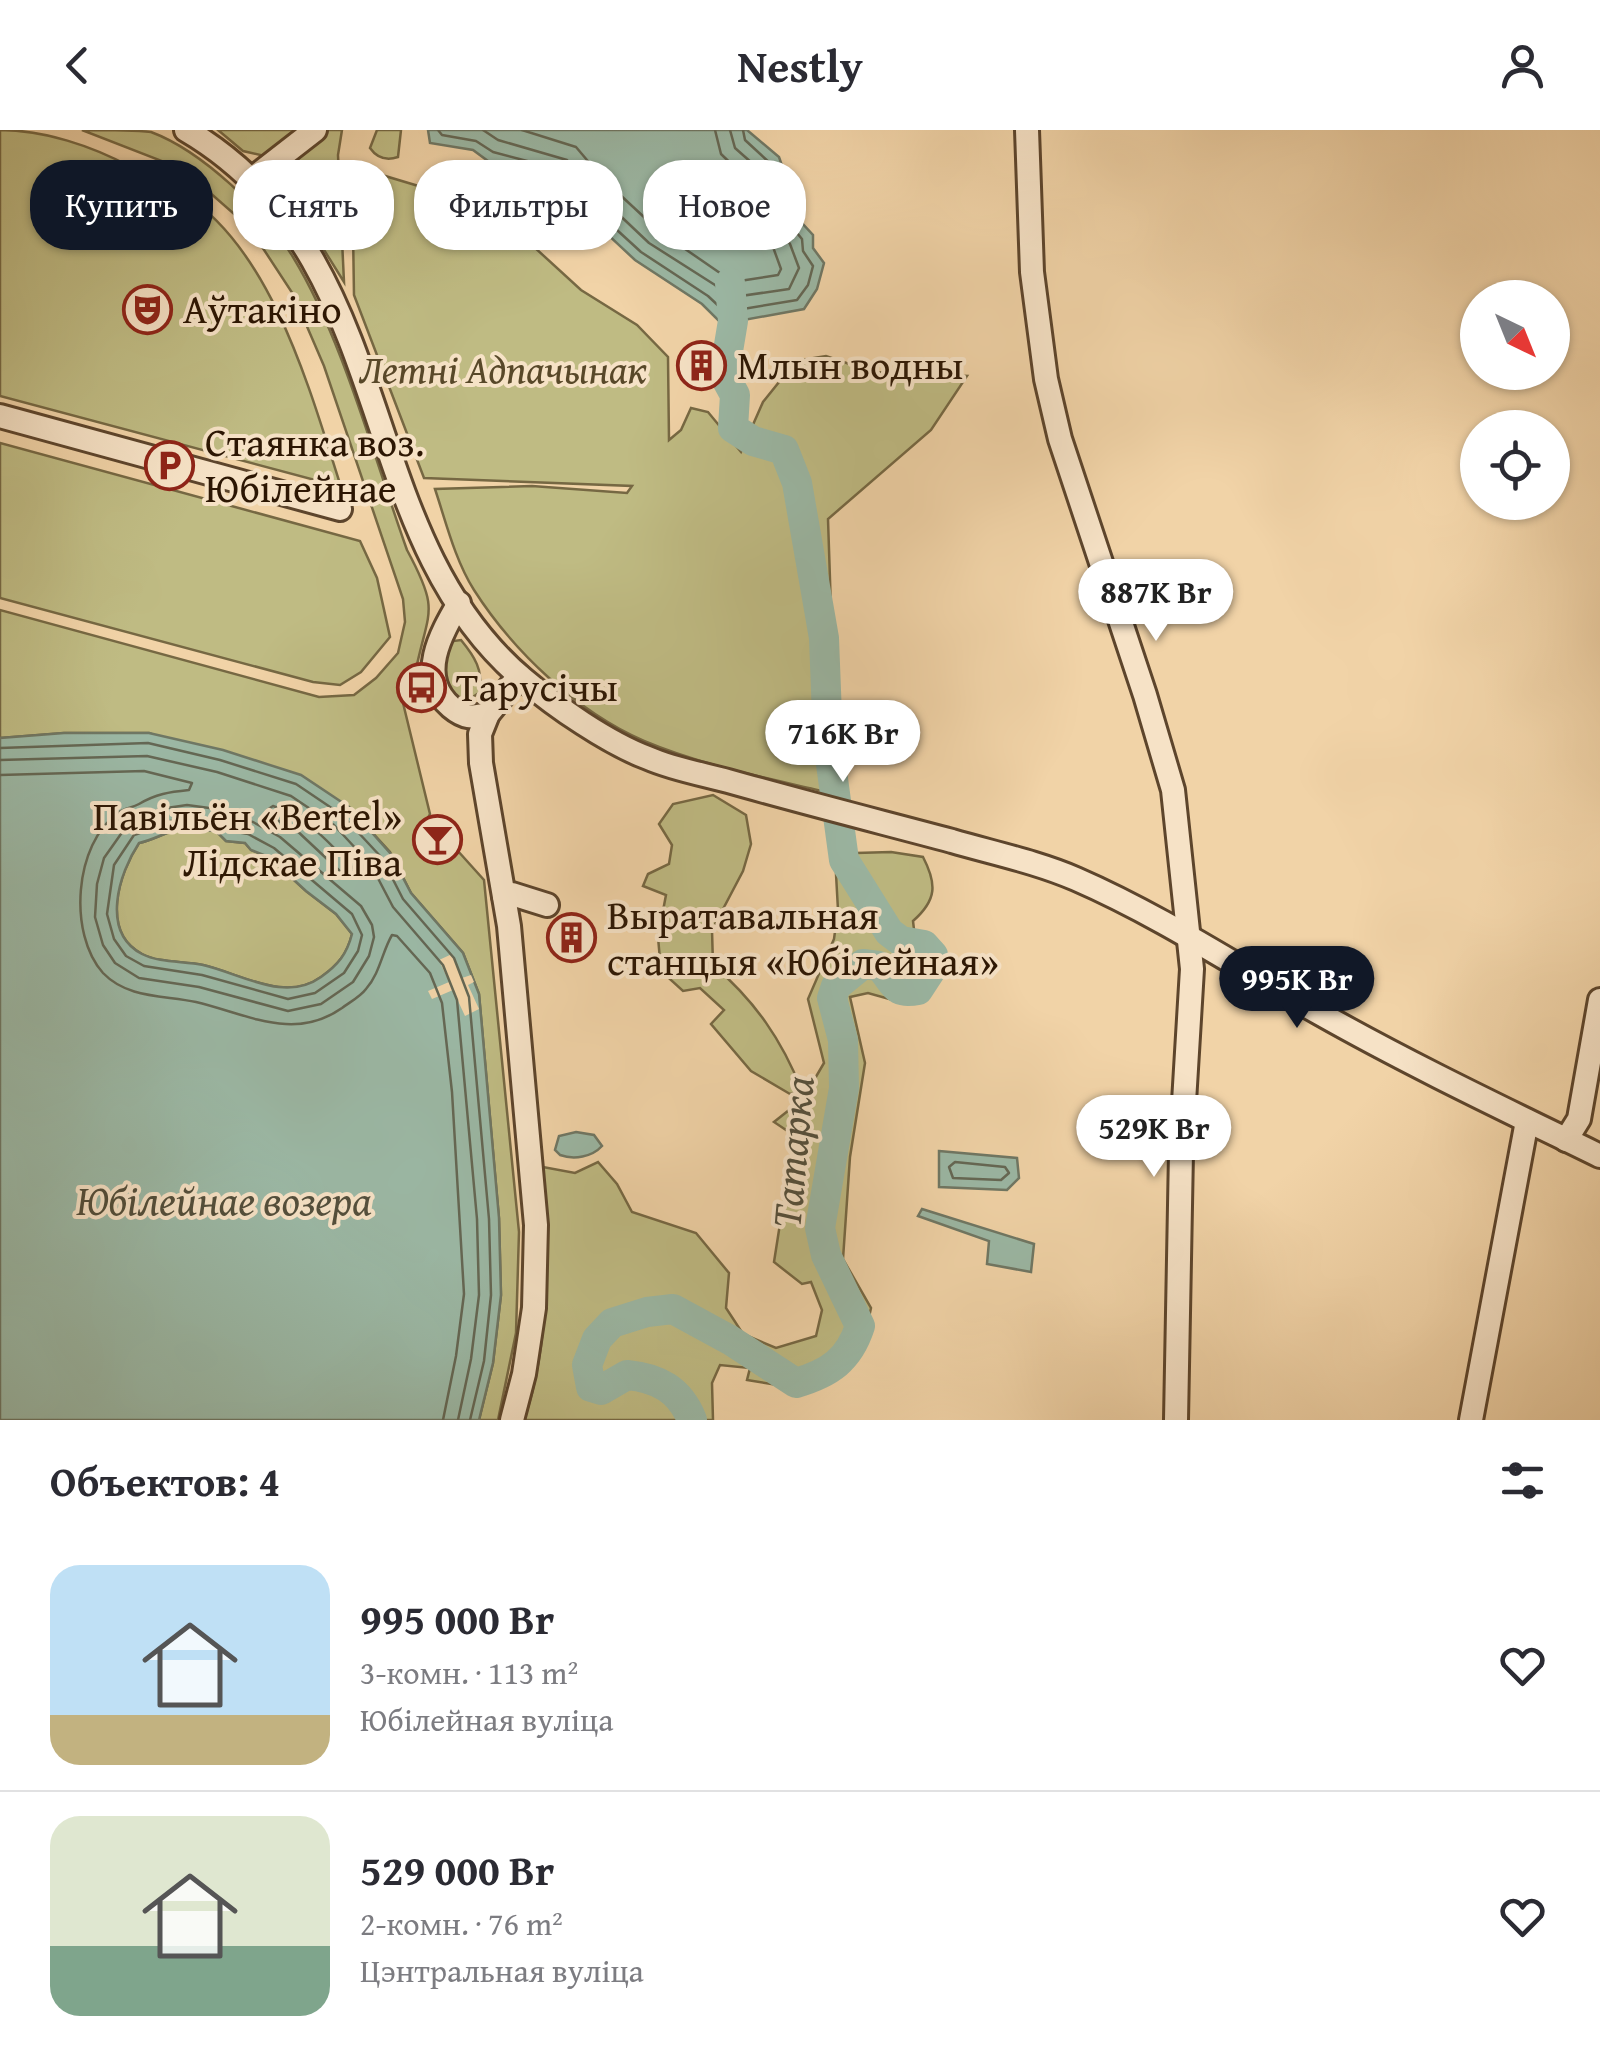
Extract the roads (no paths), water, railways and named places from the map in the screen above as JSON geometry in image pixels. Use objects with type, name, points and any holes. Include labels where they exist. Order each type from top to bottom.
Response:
[{"type":"street","points":[[186,130],[233,163]]},
{"type":"street","points":[[277,160],[316,130]]},
{"type":"street","points":[[1027,130],[1032,272],[1046,379],[1060,439],[1173,790],[1192,969],[1181,1152],[1176,1420]]},
{"type":"street","points":[[309,250],[331,290],[410,509],[441,575],[518,676],[578,719],[646,758],[1072,877],[1324,1016],[1600,1156]]},
{"type":"street","points":[[0,416],[340,509]]},
{"type":"street","points":[[459,603],[438,640],[433,665],[437,689],[458,713],[471,718],[488,714]]},
{"type":"street","points":[[512,1420],[534,1308],[536,1225],[504,896],[481,763],[480,734],[488,714],[518,676]]},
{"type":"street","points":[[504,896],[512,894],[547,905]]},
{"type":"street","points":[[1566,1140],[1578,1119],[1600,1000]]},
{"type":"street","points":[[1472,1420],[1527,1121]]},
{"type":"water","points":[[428,130],[747,130],[780,160],[643,160],[643,250],[806,250],[806,227],[813,235],[813,248],[824,263],[817,289],[804,309],[722,324],[702,304],[623,249],[623,160],[487,160],[473,150],[430,143]]},
{"type":"water","name":"Юбілейнае возера","points":[[149,733],[223,750],[301,775],[349,807],[390,853],[411,893],[463,953],[479,994],[499,1218],[501,1295],[493,1363],[479,1420],[0,1420],[0,738]],"holes":[[[186,828],[216,831],[226,841],[245,843],[251,850],[269,857],[336,914],[352,934],[344,953],[327,973],[307,984],[278,987],[203,965],[149,957],[129,944],[121,932],[117,901],[125,870],[139,843]]]},
{"type":"water","points":[[576,1132],[594,1135],[602,1146],[582,1156],[560,1155],[555,1150],[559,1136]]},
{"type":"water","points":[[939,1151],[1017,1158],[1019,1178],[1007,1190],[939,1187]]},
{"type":"water","points":[[922,1209],[1034,1244],[1031,1272],[987,1264],[989,1241],[918,1216]]},
{"type":"waterway","name":"Татарка","points":[[692,1420],[675,1393],[649,1379],[627,1375],[601,1390],[591,1387],[587,1365],[597,1339],[612,1323],[673,1309],[796,1383],[837,1364],[860,1326],[826,1255],[820,1228],[844,1088],[843,1040],[832,998],[836,986],[863,964],[879,966],[903,991],[918,990],[933,967],[933,955],[924,945],[901,941],[889,932],[844,860],[828,742],[824,638],[797,483],[784,450],[753,441],[733,428],[735,395],[724,375],[733,321],[730,283]]},
{"type":"place","name":"Аўтакіно","points":[[148,309]]},
{"type":"place","name":"Млын водны","points":[[702,365]]},
{"type":"place","name":"Стаянка воз. Юбілейнае","points":[[170,465]]},
{"type":"place","name":"Тарусічы","points":[[421,687]]},
{"type":"place","name":"Павільён «Bertel» Лідскае Піва","points":[[437,839]]},
{"type":"place","name":"Выратавальная станцыя «Юбілейная»","points":[[572,938]]},
{"type":"park label","name":"Летні Адпачынак","points":[[503,369]]}]
